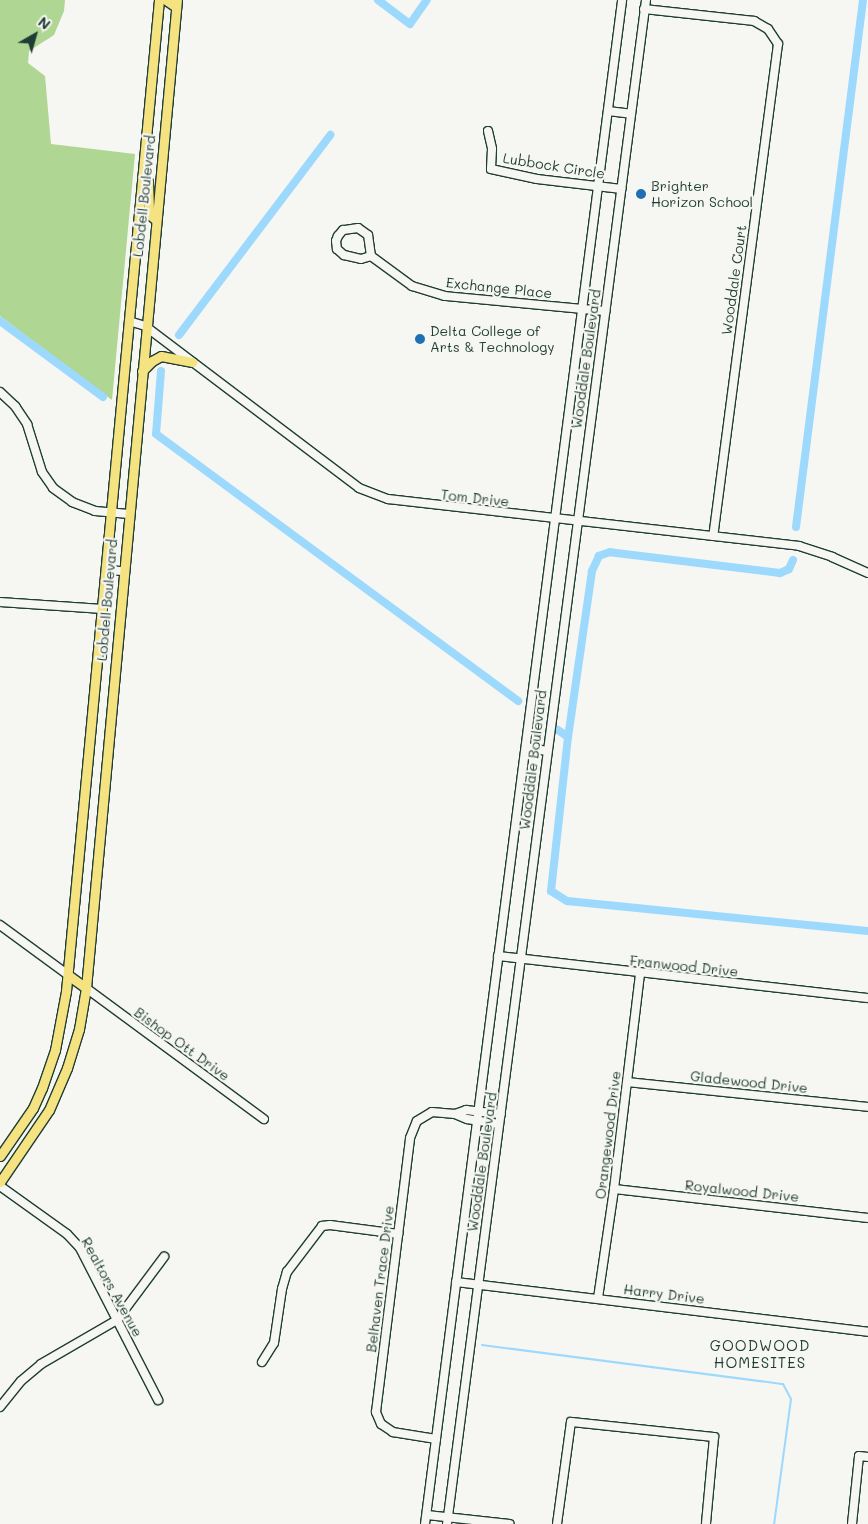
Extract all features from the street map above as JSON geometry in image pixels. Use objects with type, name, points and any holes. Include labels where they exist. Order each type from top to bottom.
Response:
[{"type":"main road","name":"Lobdell Boulevard","points":[[0,1156],[33,1108],[48,1074],[60,1030],[68,974],[159,0]]},
{"type":"main road","points":[[166,0],[176,4]]},
{"type":"main road","name":"Lobdell Boulevard","points":[[0,1182],[49,1110],[67,1068],[79,1029],[86,988],[145,326],[176,4]]},
{"type":"main road","points":[[146,134],[164,136]]},
{"type":"main road","points":[[143,172],[148,180],[149,214],[156,220]]},
{"type":"main road","points":[[142,371],[152,361],[161,356],[192,362]]},
{"type":"main road","points":[[84,810],[101,811]]},
{"type":"main road","points":[[68,974],[86,988]]},
{"type":"street","name":"Wooddale Boulevard","points":[[426,1524],[622,0]]},
{"type":"street","name":"Wooddale Boulevard","points":[[448,1521],[576,521],[646,0]]},
{"type":"street","name":"Wooddale Court","points":[[644,9],[754,21],[768,29],[778,44],[712,536]]},
{"type":"street","points":[[608,112],[631,114]]},
{"type":"street","name":"Lubbock Circle","points":[[488,131],[492,149],[491,169],[537,179],[622,189]]},
{"type":"street","points":[[358,228],[368,235],[371,256],[361,260],[344,255],[337,249],[336,241],[338,236],[343,230],[358,228]]},
{"type":"street","name":"Exchange Place","points":[[371,256],[412,286],[445,296],[604,311]]},
{"type":"street","name":"Tom Drive","points":[[129,321],[145,326],[359,488],[388,499],[414,504],[799,546],[832,557],[868,573]]},
{"type":"street","points":[[0,392],[16,406],[27,424],[42,472],[53,488],[72,502],[95,511],[129,514]]},
{"type":"street","points":[[107,570],[123,571]]},
{"type":"street","points":[[0,602],[103,608]]},
{"type":"street","points":[[526,747],[547,751]]},
{"type":"street","points":[[0,925],[68,974]]},
{"type":"street","name":"Franwood Drive","points":[[498,956],[640,974],[868,998]]},
{"type":"street","name":"Orangewood Drive","points":[[598,1298],[614,1189],[640,974]]},
{"type":"street","name":"Bishop Ott Drive","points":[[86,988],[264,1120]]},
{"type":"street","name":"Gladewood Drive","points":[[626,1082],[868,1107]]},
{"type":"street","points":[[455,1114],[466,1110],[501,1114]]},
{"type":"street","name":"Belhaven Trace Drive","points":[[436,1439],[393,1432],[382,1424],[376,1412],[413,1127],[428,1114],[442,1112],[455,1114]]},
{"type":"street","points":[[455,1114],[499,1124]]},
{"type":"street","name":"Realtors Avenue","points":[[0,1186],[73,1240],[84,1255],[158,1400]]},
{"type":"street","name":"Royalwood Drive","points":[[614,1189],[868,1218]]},
{"type":"street","points":[[262,1362],[274,1343],[282,1289],[287,1272],[322,1226],[330,1225],[398,1234]]},
{"type":"street","points":[[0,1407],[22,1381],[41,1364],[117,1320],[164,1257]]},
{"type":"street","name":"Harry Drive","points":[[456,1282],[868,1332]]},
{"type":"street","points":[[557,1524],[571,1422],[714,1437],[706,1524]]},
{"type":"street","points":[[852,1524],[859,1456],[868,1457]]},
{"type":"street","points":[[426,1515],[448,1521],[510,1524]]},
{"type":"green space","points":[[0,0],[65,0],[64,11],[54,35],[29,51],[28,63],[45,76],[51,144],[135,154],[112,400],[0,316]]},
{"type":"waterway","points":[[378,0],[410,24],[427,0]]},
{"type":"waterway","points":[[796,527],[863,0]]},
{"type":"waterway","points":[[179,335],[330,135]]},
{"type":"waterway","points":[[0,321],[103,397]]},
{"type":"waterway","points":[[161,371],[156,434],[518,701]]},
{"type":"waterway","points":[[793,560],[789,569],[780,573],[610,552],[599,556],[592,571],[568,737],[551,891],[567,901],[868,931]]},
{"type":"waterway","points":[[558,730],[568,737]]},
{"type":"waterway","points":[[482,1345],[783,1384],[791,1399],[774,1524]]},
{"type":"place","name":"Brighter Horizon School","points":[[641,194]]},
{"type":"place","name":"Delta College of Arts & Technology","points":[[420,339]]},
{"type":"district","name":"GOODWOOD HOMESITES","points":[[760,1354]]}]
